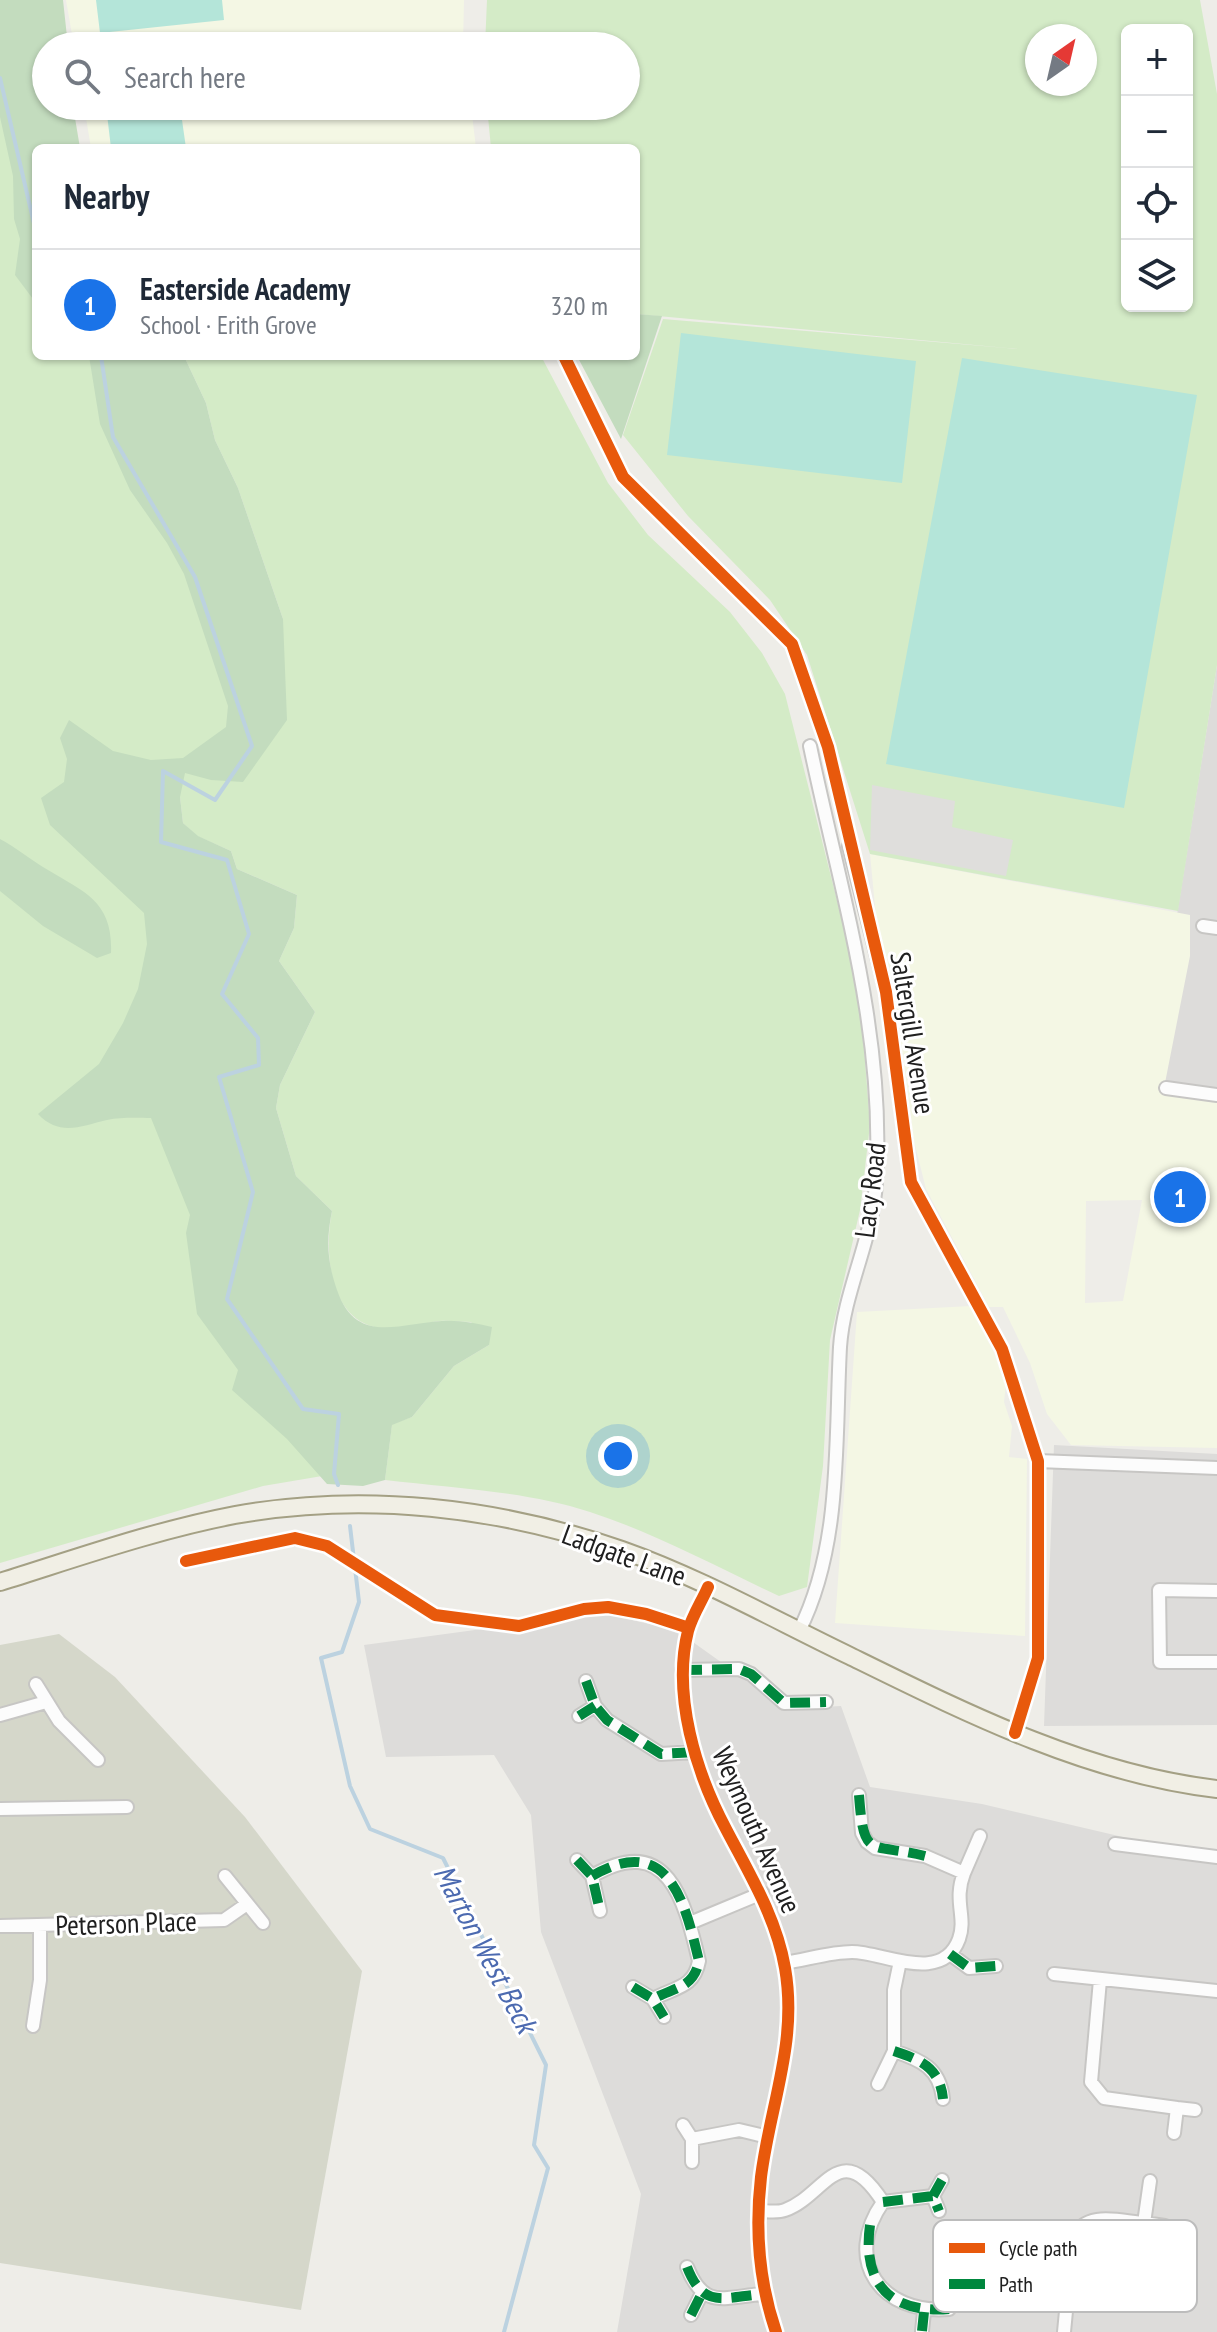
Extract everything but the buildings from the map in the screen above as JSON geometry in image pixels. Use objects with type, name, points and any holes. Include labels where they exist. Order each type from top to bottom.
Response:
[{"type":"main road","name":"Ladgate Lane","points":[[0,1582],[235,1515],[299,1507],[378,1504],[507,1518],[623,1550],[708,1587],[1015,1733],[1119,1770],[1217,1789]]},
{"type":"street","name":"Lacy Road","points":[[799,1631],[821,1581],[830,1521],[841,1341],[848,1294],[867,1238],[876,1184],[877,1109],[863,989],[810,746]]},
{"type":"street","name":"Saltergill Avenue","points":[[849,846],[886,992],[911,1182],[1002,1349],[1038,1461],[1038,1658],[1015,1733]]},
{"type":"street","points":[[1203,926],[1217,928]]},
{"type":"street","points":[[1166,1088],[1217,1095]]},
{"type":"street","points":[[1038,1461],[1217,1468]]},
{"type":"street","points":[[186,1561],[295,1538],[327,1546],[435,1615],[519,1626],[584,1609],[608,1607],[646,1614],[689,1628]]},
{"type":"street","name":"Weymouth Avenue","points":[[708,1587],[689,1628],[682,1670],[695,1752],[711,1798],[762,1893],[784,1963],[790,2021],[786,2067],[768,2137],[759,2211],[763,2294],[776,2332]]},
{"type":"street","points":[[1217,1591],[1159,1590],[1160,1662],[1217,1662]]},
{"type":"street","points":[[682,1670],[739,1669],[751,1674],[784,1703],[826,1702]]},
{"type":"street","points":[[586,1681],[595,1706],[607,1720],[661,1754],[695,1752]]},
{"type":"street","points":[[36,1684],[59,1721],[98,1760]]},
{"type":"street","points":[[0,1715],[46,1702]]},
{"type":"street","points":[[579,1716],[595,1706]]},
{"type":"street","points":[[859,1795],[862,1833],[875,1848],[925,1856],[964,1873]]},
{"type":"street","points":[[0,1809],[127,1807]]},
{"type":"street","points":[[784,1963],[850,1952],[933,1963],[950,1954],[959,1941],[962,1927],[957,1902],[964,1873],[980,1836]]},
{"type":"street","points":[[1115,1844],[1217,1857]]},
{"type":"street","points":[[577,1860],[592,1876],[600,1911]]},
{"type":"street","points":[[592,1876],[623,1863],[653,1866],[669,1877],[679,1890],[699,1961],[697,1971],[685,1987],[653,1999]]},
{"type":"street","points":[[225,1876],[263,1923]]},
{"type":"street","points":[[690,1923],[762,1893]]},
{"type":"street","name":"Peterson Place","points":[[0,1926],[224,1920],[247,1904]]},
{"type":"street","points":[[33,2026],[40,1980],[40,1927]]},
{"type":"street","points":[[950,1954],[969,1968],[996,1966]]},
{"type":"street","points":[[878,2084],[894,2051],[894,1990],[900,1961]]},
{"type":"street","points":[[1054,1974],[1217,1991]]},
{"type":"street","points":[[1100,1980],[1090,2074],[1095,2090],[1113,2100],[1195,2110]]},
{"type":"street","points":[[633,1987],[653,1999],[664,2017]]},
{"type":"street","points":[[894,2051],[927,2064],[939,2078],[943,2099]]},
{"type":"street","points":[[1174,2133],[1177,2108]]},
{"type":"street","points":[[683,2125],[692,2139],[692,2162]]},
{"type":"street","points":[[692,2139],[739,2130],[768,2137]]},
{"type":"street","points":[[759,2211],[782,2212],[794,2206],[826,2179],[844,2172],[862,2177],[883,2202]]},
{"type":"street","points":[[933,2196],[942,2180]]},
{"type":"street","points":[[1144,2220],[1150,2181]]},
{"type":"street","points":[[883,2202],[933,2196]]},
{"type":"street","points":[[933,2196],[939,2211]]},
{"type":"street","points":[[883,2202],[870,2225],[868,2252],[873,2275],[885,2293],[904,2306],[924,2312],[933,2311]]},
{"type":"street","points":[[687,2267],[701,2295],[763,2294]]},
{"type":"street","points":[[691,2315],[701,2295]]},
{"type":"street","points":[[922,2331],[924,2312]]},
{"type":"street","points":[[1064,2332],[1067,2312]]},
{"type":"shaded area","points":[[66,0],[464,0],[463,32],[72,32]]},
{"type":"shaded area","points":[[96,0],[222,0],[224,20],[100,32]]},
{"type":"shaded area","points":[[86,120],[473,120],[476,144],[90,144]]},
{"type":"shaded area","points":[[108,120],[182,120],[185,144],[111,144]]},
{"type":"shaded area","points":[[681,333],[916,361],[902,483],[667,455]]},
{"type":"shaded area","points":[[962,358],[1197,395],[1124,808],[886,764]]},
{"type":"shaded area","points":[[1217,665],[1217,1110],[1148,1096]]},
{"type":"shaded area","points":[[872,785],[955,801],[952,827],[1013,840],[1006,876],[870,850]]},
{"type":"shaded area","points":[[870,854],[1190,915],[1190,956],[1165,1083],[1217,1092],[1217,1448],[1071,1445],[1047,1414],[1030,1363],[1003,1307],[989,1307],[926,1189],[907,1113],[895,1008],[877,927]],"holes":[[[1142,1200],[1123,1301],[1085,1303],[1086,1201]]]},
{"type":"shaded area","points":[[971,1306],[1009,1383],[1006,1384],[1004,1402],[1012,1426],[1009,1457],[1027,1459],[1025,1636],[835,1623],[857,1312]]},
{"type":"shaded area","points":[[1054,1445],[1217,1454],[1217,1725],[1044,1726]]},
{"type":"shaded area","points":[[601,1613],[676,1630],[787,1709],[841,1706],[870,1787],[982,1804],[1217,1859],[1217,2332],[617,2332],[641,2194],[541,1932],[531,1815],[494,1755],[386,1757],[364,1645]]},
{"type":"shaded area","points":[[59,1634],[115,1677],[245,1817],[362,1971],[301,2310],[0,2263],[0,1645]]},
{"type":"green space","points":[[0,0],[63,0],[66,32],[32,32],[32,120],[75,120],[79,144],[32,144],[32,298],[15,275],[20,239],[14,219],[13,176],[0,117]]},
{"type":"green space","points":[[487,0],[1200,0],[1217,94],[1217,665],[1178,911],[870,854],[807,655],[770,600],[688,516],[623,435],[663,319],[1019,349],[640,314],[640,144],[491,144],[488,120],[640,120],[640,32],[486,32]]},
{"type":"green space","points":[[0,78],[32,215],[32,360],[104,360],[283,619],[238,488],[215,440],[206,403],[186,360],[543,360],[608,483],[648,535],[730,612],[762,653],[785,694],[847,940],[862,1022],[870,1125],[860,1210],[830,1340],[823,1466],[807,1587],[779,1596],[638,1530],[565,1505],[488,1491],[385,1480],[392,1424],[412,1417],[454,1366],[489,1345],[471,1322],[440,1321],[388,1329],[363,1323],[349,1312],[340,1298],[330,1263],[332,1211],[296,1176],[276,1108],[280,1085],[315,1012],[279,961],[294,928],[297,895],[237,869],[231,851],[197,836],[183,823],[180,797],[163,772],[222,994],[334,1474],[263,1486],[0,1563]]},
{"type":"green space","points":[[640,314],[662,316],[621,439],[579,360],[640,360]]},
{"type":"green space","points":[[90,360],[186,360],[206,403],[215,440],[238,488],[283,619],[287,720],[243,782],[211,780],[185,773],[180,797],[183,823],[198,836],[231,851],[237,869],[297,895],[294,928],[279,961],[315,1012],[280,1085],[276,1108],[296,1176],[332,1211],[328,1250],[337,1290],[345,1307],[367,1325],[395,1327],[448,1321],[492,1327],[489,1345],[454,1366],[412,1417],[392,1425],[385,1480],[363,1486],[327,1484],[287,1439],[232,1390],[238,1370],[197,1314],[186,1233],[190,1215],[151,1118],[118,1118],[63,1128],[38,1114],[99,1064],[138,989],[147,944],[144,913],[50,825],[41,798],[64,782],[67,759],[60,738],[69,720],[113,751],[151,760],[183,758],[226,727],[228,706],[184,574],[167,543],[130,490],[100,424]]},
{"type":"green space","points":[[0,839],[94,901],[107,922],[111,953],[97,958],[43,926],[0,891]]},
{"type":"waterway","name":"Marton West Beck","points":[[0,78],[32,215]]},
{"type":"waterway","name":"Marton West Beck","points":[[102,360],[113,437],[195,577],[252,746],[215,800],[163,771],[161,842],[227,860],[249,934],[222,994],[258,1038],[259,1065],[219,1077],[253,1192],[227,1299],[303,1409],[339,1414],[334,1474],[338,1485]]},
{"type":"waterway","name":"Marton West Beck","points":[[350,1526],[354,1560]]},
{"type":"waterway","name":"Marton West Beck","points":[[355,1568],[359,1602],[342,1652],[321,1658],[350,1786],[370,1829],[443,1858],[546,2065],[534,2145],[548,2168],[504,2332]]},
{"type":"marked path","points":[[682,1670],[739,1669],[751,1674],[784,1703],[826,1702]]},
{"type":"marked path","points":[[586,1681],[595,1706],[607,1720],[661,1754],[695,1752]]},
{"type":"marked path","points":[[579,1716],[595,1706]]},
{"type":"marked path","points":[[859,1795],[867,1840],[881,1848],[925,1856]]},
{"type":"marked path","points":[[577,1860],[592,1876],[600,1911]]},
{"type":"marked path","points":[[592,1876],[618,1864],[639,1862],[656,1868],[669,1880],[679,1897],[699,1961],[688,1982],[653,1999]]},
{"type":"marked path","points":[[950,1954],[969,1968],[996,1966]]},
{"type":"marked path","points":[[633,1987],[653,1999],[664,2017]]},
{"type":"marked path","points":[[894,2051],[928,2067],[938,2080],[943,2099]]},
{"type":"marked path","points":[[933,2196],[942,2180]]},
{"type":"marked path","points":[[883,2202],[933,2196],[939,2211]]},
{"type":"marked path","points":[[870,2225],[871,2263],[884,2291],[911,2306],[933,2309]]},
{"type":"marked path","points":[[687,2267],[700,2290],[716,2298],[763,2294]]},
{"type":"marked path","points":[[691,2315],[701,2295]]},
{"type":"marked path","points":[[922,2331],[924,2312]]},
{"type":"cycle path","points":[[566,360],[623,477],[792,644],[828,747],[886,992],[911,1182],[1002,1349],[1038,1461],[1038,1658],[1015,1733]]},
{"type":"cycle path","points":[[186,1561],[295,1538],[327,1546],[435,1615],[519,1626],[584,1609],[608,1607],[646,1614],[689,1628]]},
{"type":"cycle path","points":[[708,1587],[690,1625],[684,1656],[685,1707],[690,1733],[715,1807],[775,1931],[785,1968],[788,1995],[785,2048],[765,2150],[758,2216],[762,2275],[776,2332]]},
{"type":"place","name":"Easterside Academy","points":[[1180,1197]]}]
